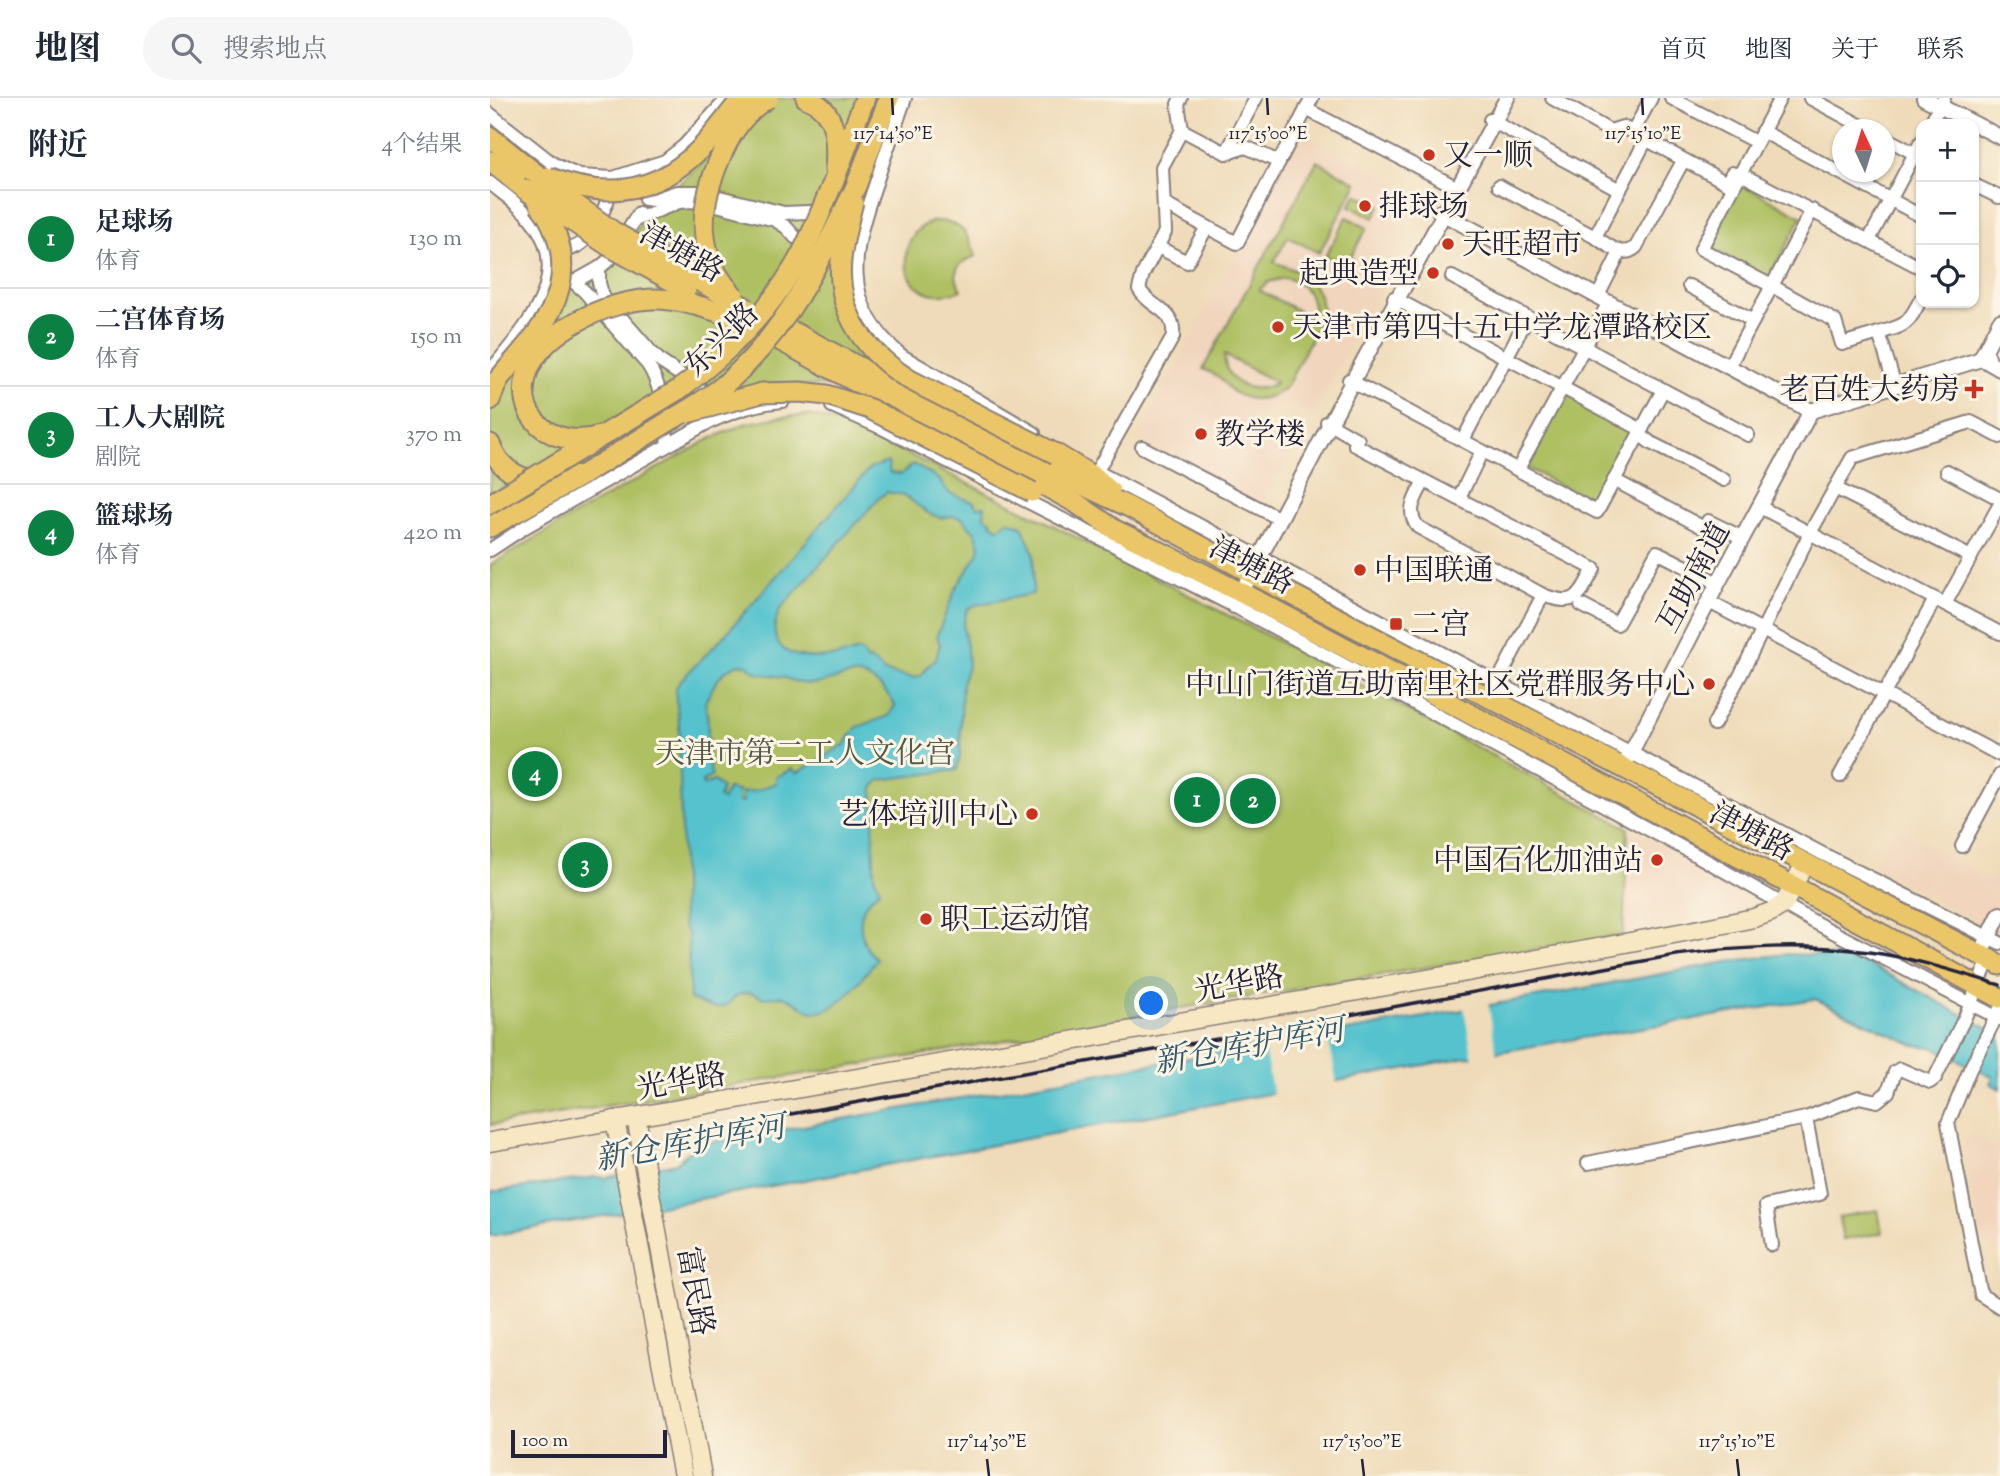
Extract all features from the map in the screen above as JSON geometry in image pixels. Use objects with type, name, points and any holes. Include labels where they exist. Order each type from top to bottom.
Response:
[{"type":"main road","points":[[531,170],[578,188],[621,190],[640,186],[678,168],[698,151],[742,98]]},
{"type":"main road","points":[[744,314],[713,267],[703,220],[711,183],[730,139],[750,110],[768,98]]},
{"type":"main road","points":[[806,98],[825,111],[834,127],[837,146],[835,178]]},
{"type":"main road","name":"东兴路","points":[[490,504],[678,390],[732,346],[756,320],[787,278],[804,248],[835,178],[883,99]]},
{"type":"main road","name":"东兴路","points":[[490,527],[584,474],[679,415],[714,392],[740,370],[778,328],[818,265],[856,186],[879,125],[883,99]]},
{"type":"main road","name":"津塘路","points":[[490,137],[614,232],[744,314],[1057,493],[1115,530],[1235,598],[1793,886],[1977,985],[1999,1011]]},
{"type":"main road","name":"津塘路","points":[[490,161],[526,190],[609,246],[744,314],[839,356],[1067,478],[1253,564],[1626,760],[1805,863],[1991,952]]},
{"type":"main road","points":[[856,186],[842,250],[841,279],[849,313],[864,342],[891,368],[910,380],[1096,474],[1127,506]]},
{"type":"main road","points":[[490,400],[493,381],[548,317],[561,283],[562,268],[556,232],[551,220],[526,190]]},
{"type":"main road","points":[[611,432],[582,440],[569,440],[546,431],[531,415],[525,395],[527,374],[538,355],[554,338],[566,328],[595,313],[640,300],[673,300],[744,314]]},
{"type":"main road","points":[[679,415],[762,393],[800,392],[827,395],[870,409],[1031,492],[1115,530]]},
{"type":"main road","points":[[490,444],[497,459],[522,477],[538,482],[563,480],[584,474]]},
{"type":"main road","points":[[1784,904],[1805,863]]},
{"type":"main road","name":"光华路","points":[[490,1142],[1690,932],[1754,918],[1784,904]]},
{"type":"main road","name":"富民路","points":[[636,1117],[702,1476]]},
{"type":"main road","name":"富民路","points":[[615,1120],[683,1476]]},
{"type":"street","points":[[490,114],[560,167],[580,176],[613,178],[665,161],[684,146],[728,98]]},
{"type":"street","points":[[1181,98],[1178,104],[1182,130],[1162,167],[1165,232],[1143,274],[1139,289],[1142,296],[1171,318],[1174,326],[1173,337],[1096,474],[1253,564]]},
{"type":"street","points":[[1226,153],[1256,98]]},
{"type":"street","points":[[1235,598],[1504,98]]},
{"type":"street","points":[[1552,98],[1610,131],[1623,127],[1727,183],[1771,98]]},
{"type":"street","points":[[1633,132],[1651,98]]},
{"type":"street","points":[[1671,98],[1750,139]]},
{"type":"street","points":[[1780,98],[1701,249],[1835,321],[1842,344],[1904,325],[1916,308]]},
{"type":"street","points":[[1810,98],[1849,119]]},
{"type":"street","points":[[1924,98],[1940,101],[2000,134]]},
{"type":"street","points":[[883,99],[856,255],[856,282],[860,300],[874,327],[889,345],[911,362],[1063,455]]},
{"type":"street","points":[[1932,119],[1940,101]]},
{"type":"street","points":[[1164,204],[1237,243],[1309,103],[1456,187]]},
{"type":"street","points":[[1492,122],[1620,190]]},
{"type":"street","points":[[1182,130],[1226,153],[1246,146],[1279,162]]},
{"type":"street","points":[[1762,131],[1916,213]]},
{"type":"street","points":[[1595,237],[1646,140]]},
{"type":"street","points":[[1895,142],[1916,150]]},
{"type":"street","points":[[1869,240],[1916,156]]},
{"type":"street","points":[[1499,186],[1620,251],[1629,252],[1636,247],[1683,161]]},
{"type":"street","points":[[548,280],[574,282],[611,258],[645,200],[636,172]]},
{"type":"street","points":[[1739,173],[1916,265]]},
{"type":"street","points":[[547,254],[568,250],[583,242],[607,206],[613,178]]},
{"type":"street","points":[[490,183],[530,217],[547,254],[548,280],[543,298],[493,381]]},
{"type":"street","points":[[1979,187],[1999,197]]},
{"type":"street","points":[[645,200],[677,192],[692,192],[716,195],[784,214],[832,211],[864,215]]},
{"type":"street","points":[[635,220],[679,202],[713,204],[775,220],[795,237],[813,247],[856,255]]},
{"type":"street","points":[[1729,366],[1812,210]]},
{"type":"street","points":[[1442,213],[1811,411],[1990,359]]},
{"type":"street","points":[[1158,247],[1187,262],[1208,227]]},
{"type":"street","points":[[1518,469],[1583,347],[1620,251]]},
{"type":"street","points":[[599,268],[603,297],[651,352],[730,412]]},
{"type":"street","points":[[1452,277],[1748,435]]},
{"type":"street","points":[[574,282],[655,376],[668,444]]},
{"type":"street","points":[[1689,286],[1753,321]]},
{"type":"street","points":[[1396,299],[1562,387],[1641,432],[1651,443],[1724,480]]},
{"type":"street","points":[[1463,440],[1527,318]]},
{"type":"street","points":[[1990,359],[2000,321]]},
{"type":"street","points":[[1878,333],[1895,386]]},
{"type":"street","points":[[1990,359],[2000,334]]},
{"type":"street","points":[[1990,359],[2000,369]]},
{"type":"street","points":[[1351,381],[1597,512],[1663,390]]},
{"type":"street","points":[[490,551],[524,527],[668,444],[730,412],[758,404],[804,401],[839,408],[1072,523],[1235,598],[1828,929],[1969,1004],[1999,1011],[1970,1069],[1948,1123],[1981,1295],[2000,1307]]},
{"type":"street","name":"互助南道","points":[[1626,760],[1811,411]]},
{"type":"street","points":[[1714,724],[1810,533],[1852,458],[1971,422],[2000,437]]},
{"type":"street","points":[[1328,423],[1358,440],[1356,445],[1594,569],[1579,596],[1558,601],[1418,527],[1412,517],[1412,505],[1424,481]]},
{"type":"street","points":[[1142,447],[1278,518]]},
{"type":"street","points":[[1459,498],[1482,451]]},
{"type":"street","points":[[1840,776],[1883,694],[1940,601],[1971,557],[2000,502],[1947,471]]},
{"type":"street","points":[[1614,480],[1704,528],[1708,521],[1743,538]]},
{"type":"street","points":[[1835,488],[1971,557]]},
{"type":"street","points":[[1760,507],[2000,633]]},
{"type":"street","points":[[1581,604],[1617,624],[1657,552],[1718,583]]},
{"type":"street","points":[[1493,690],[1544,595]]},
{"type":"street","points":[[1709,603],[2000,755]]},
{"type":"street","points":[[1626,760],[1823,854],[1991,952]]},
{"type":"street","points":[[1962,846],[2000,775]]},
{"type":"street","points":[[1587,1163],[1806,1118],[1859,1097],[1877,1101],[1888,1092],[1895,1072],[1900,1069],[1930,1082],[1935,1078],[1965,1017],[1991,952],[2000,914]]},
{"type":"street","points":[[1772,1245],[1766,1206],[1820,1194],[1806,1118]]},
{"type":"shaded area","name":"天津市第四十五中学龙潭路校区","points":[[1300,132],[1415,193],[1394,233],[1406,239],[1313,416],[1289,404],[1261,412],[1256,421],[1297,443],[1262,507],[1136,439]]},
{"type":"shaded area","points":[[1895,827],[1992,880],[2000,865],[2000,933],[1873,867]]},
{"type":"shaded area","name":"中国石化加油站","points":[[1628,828],[1746,892],[1748,903],[1740,909],[1623,935]]},
{"type":"shaded area","points":[[1971,1134],[1995,1147],[2000,1138],[2000,1253],[1980,1242],[1965,1145]]},
{"type":"green space","points":[[751,98],[885,98],[854,184],[849,283],[855,308],[904,422],[830,386],[764,384],[631,410],[490,494],[490,405],[565,304],[571,285],[610,269],[626,249],[653,203],[675,188],[705,160],[737,113]]},
{"type":"green space","points":[[1317,161],[1357,183],[1319,253],[1288,237],[1274,262],[1310,279],[1320,296],[1322,309],[1320,321],[1287,386],[1269,397],[1248,398],[1230,390],[1218,377],[1203,369]],"holes":[[[1285,278],[1298,283],[1308,292],[1313,304],[1312,318],[1259,290],[1268,282]],[[1224,355],[1276,382],[1276,383],[1258,388],[1241,385],[1229,373]]]},
{"type":"green space","points":[[1738,182],[1802,217],[1768,279],[1705,244]]},
{"type":"green space","name":"排球场","points":[[1356,194],[1380,206],[1374,218],[1350,206]]},
{"type":"green space","points":[[1347,217],[1367,228],[1345,267],[1325,256]]},
{"type":"green space","points":[[936,221],[958,226],[970,241],[976,256],[957,268],[956,278],[961,290],[940,294],[923,291],[913,281],[907,268],[906,253],[911,239],[921,228]]},
{"type":"green space","points":[[1564,391],[1636,430],[1596,505],[1525,467]]},
{"type":"green space","name":"天津市第二工人文化宫","points":[[808,415],[848,425],[1029,513],[1286,645],[1628,828],[1623,935],[1169,1010],[956,1049],[490,1125],[490,565],[708,440],[744,424]]},
{"type":"green space","points":[[1878,1210],[1882,1233],[1843,1240],[1839,1217]]},
{"type":"water","points":[[888,462],[890,473],[901,474],[913,464],[939,479],[949,493],[974,502],[977,507],[985,506],[984,516],[994,526],[999,528],[1008,521],[1022,526],[1034,554],[1033,594],[975,605],[967,610],[963,626],[968,666],[962,683],[960,756],[957,770],[880,780],[873,788],[874,876],[880,889],[862,913],[864,942],[877,959],[865,975],[840,1001],[822,1012],[809,1011],[782,996],[764,998],[749,993],[738,995],[722,1007],[708,1006],[690,999],[688,935],[683,925],[679,723],[675,690],[680,681],[726,634],[870,468]],"holes":[[[887,492],[904,495],[928,513],[941,518],[962,518],[975,532],[980,546],[978,554],[956,588],[937,635],[940,645],[935,660],[922,675],[914,678],[885,672],[871,660],[865,659],[864,654],[859,651],[812,658],[797,656],[785,650],[777,641],[775,628],[780,609]],[[739,664],[747,665],[760,674],[804,684],[861,676],[881,687],[895,705],[889,716],[857,727],[845,744],[797,773],[792,769],[776,777],[776,783],[755,791],[742,792],[743,802],[738,802],[738,791],[727,789],[723,800],[719,798],[722,788],[714,781],[704,785],[702,781],[712,776],[708,758],[705,703],[722,674]]]},
{"type":"water","points":[[1786,954],[1841,956],[1861,960],[2000,1035],[2000,1089],[1990,1083],[1993,1077],[1932,1047],[1914,1045],[1815,999],[1462,1058],[490,1236],[490,1192],[605,1178],[676,1163],[696,1145],[1254,1046],[1266,1051],[1328,1039],[1342,1032],[1733,961]]},
{"type":"pier","points":[[1488,1003],[1497,1056],[1473,1060],[1464,1008]]},
{"type":"pier","points":[[1328,1035],[1337,1084],[1273,1095],[1264,1047]]},
{"type":"railway","points":[[768,1118],[1700,952],[1772,947],[1845,949],[1919,962],[2000,985]]},
{"type":"place","name":"又一顺","points":[[1429,155]]},
{"type":"place","name":"排球场","points":[[1365,206]]},
{"type":"place","name":"天旺超市","points":[[1448,244]]},
{"type":"place","name":"起典造型","points":[[1433,273]]},
{"type":"place","name":"天津市第四十五中学龙潭路校区","points":[[1278,327]]},
{"type":"place","name":"老百姓大药房","points":[[1974,389]]},
{"type":"place","name":"教学楼","points":[[1201,434]]},
{"type":"place","name":"中国联通","points":[[1360,570]]},
{"type":"place","name":"二宫","points":[[1396,624]]},
{"type":"place","name":"中山门街道互助南里社区党群服务中心","points":[[1709,684]]},
{"type":"place","name":"篮球场","points":[[535,774]]},
{"type":"place","name":"足球场","points":[[1197,800]]},
{"type":"place","name":"二宫体育场","points":[[1253,801]]},
{"type":"place","name":"艺体培训中心","points":[[1032,814]]},
{"type":"place","name":"中国石化加油站","points":[[1657,860]]},
{"type":"place","name":"工人大剧院","points":[[585,865]]},
{"type":"place","name":"职工运动馆","points":[[926,919]]},
{"type":"water label","name":"新仓库护库河","points":[[1249,1045]]},
{"type":"water label","name":"新仓库护库河","points":[[690,1142]]}]
